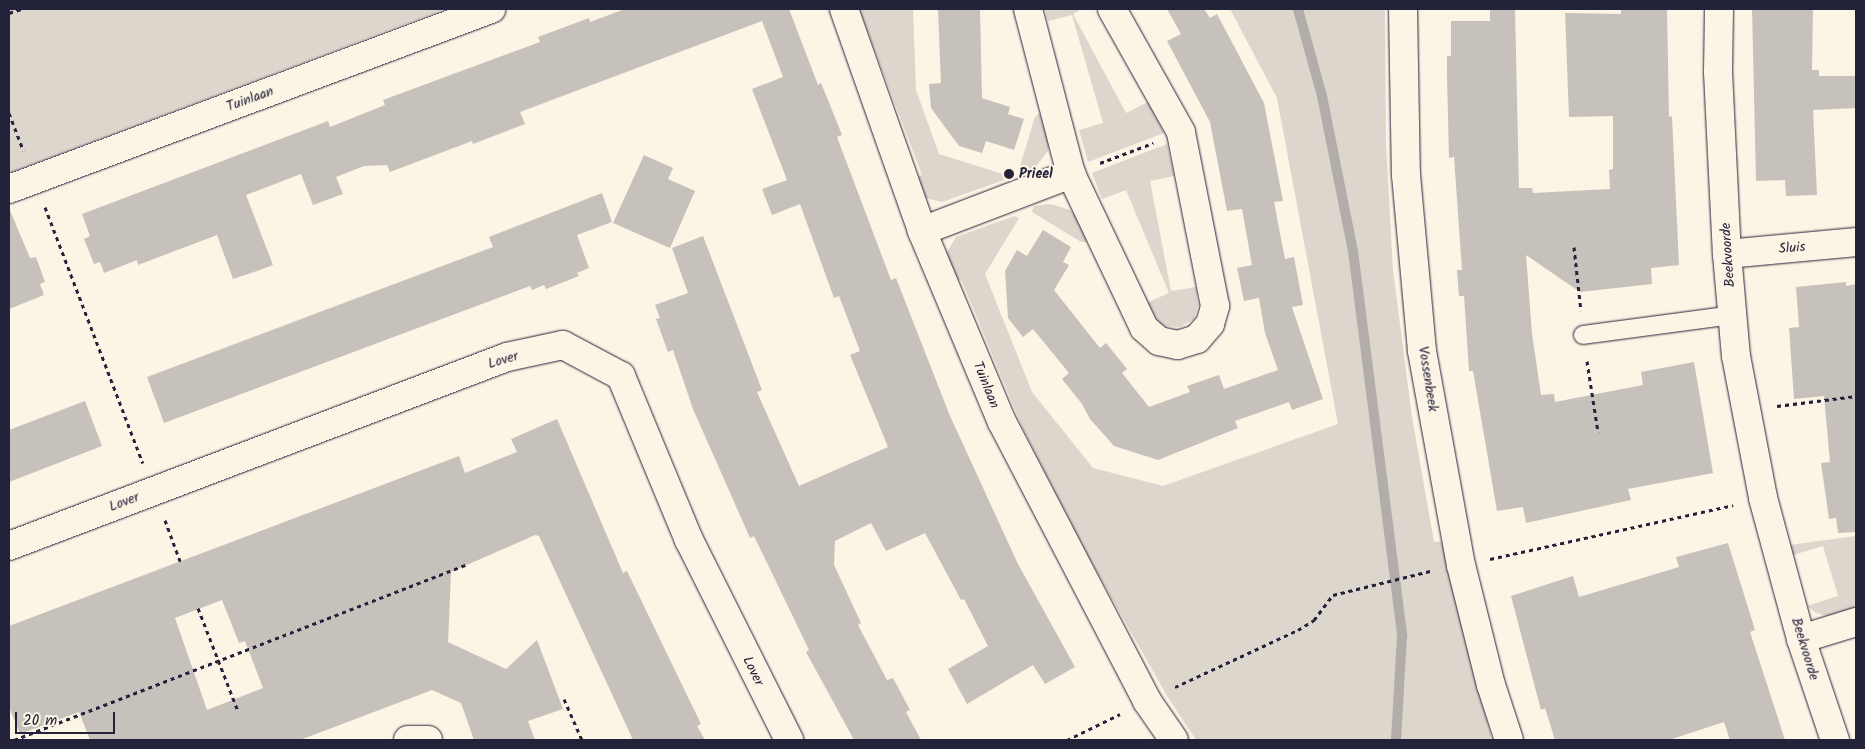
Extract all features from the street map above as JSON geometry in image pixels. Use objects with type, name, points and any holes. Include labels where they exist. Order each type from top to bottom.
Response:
[{"type":"street","name":"Tuinlaan","points":[[9,189],[491,9]]},
{"type":"street","name":"Tuinlaan","points":[[844,9],[922,230],[1002,422],[1147,701],[1174,740]]},
{"type":"street","points":[[1028,9],[1071,174],[1144,328],[1159,341],[1178,345],[1197,339],[1210,324],[1214,306],[1181,132],[1112,9]]},
{"type":"street","name":"Vossenbeek","points":[[1402,9],[1406,176],[1422,351],[1461,565],[1491,686],[1509,740]]},
{"type":"street","name":"Beekvoorde","points":[[1719,9],[1718,72],[1728,254],[1733,315],[1746,410],[1763,498],[1801,639],[1836,740]]},
{"type":"street","points":[[922,230],[1071,174]]},
{"type":"street","name":"Sluis","points":[[1728,254],[1856,242]]},
{"type":"street","name":"Lover","points":[[9,546],[507,357],[563,345],[621,376],[689,540],[789,740]]},
{"type":"street","points":[[1801,639],[1856,622]]},
{"type":"street","points":[[408,740],[428,740]]},
{"type":"lane","points":[[1583,335],[1733,315]]},
{"type":"path","points":[[9,13],[21,9]]},
{"type":"path","points":[[9,113],[180,561]]},
{"type":"path","points":[[1071,174],[1181,132]]},
{"type":"path","points":[[1746,410],[1856,396]]},
{"type":"path","points":[[1461,565],[1763,498]]},
{"type":"path","points":[[14,740],[468,564]]},
{"type":"path","points":[[1067,740],[1298,630],[1314,620],[1333,595],[1374,583],[1421,574]]},
{"type":"path","points":[[198,608],[238,711]]},
{"type":"path","points":[[564,699],[582,740]]},
{"type":"shaded area","points":[[9,9],[445,9],[9,173]]},
{"type":"shaded area","points":[[859,9],[913,9],[916,90],[939,154],[1006,175],[1004,180],[942,202],[926,198],[919,191],[913,179],[922,175]]},
{"type":"shaded area","points":[[1045,9],[1081,9],[1073,14],[1126,113],[1148,102],[1164,133],[1088,162],[1079,130],[1103,123],[1072,15],[1048,21]]},
{"type":"shaded area","points":[[1230,9],[1385,9],[1386,144],[1393,270],[1412,417],[1434,542],[1444,541],[1492,740],[1196,740],[1167,696],[1086,553],[1023,429],[961,279],[952,282],[945,255],[956,237],[1014,216],[1019,218],[985,274],[1032,392],[1093,468],[1163,486],[1338,424],[1277,98]]},
{"type":"shaded area","points":[[1040,113],[1049,143],[1048,151],[1037,165],[1023,175],[1019,169],[1035,117]]},
{"type":"shaded area","points":[[1167,144],[1174,176],[1150,181],[1171,291],[1196,287],[1198,305],[1194,319],[1180,327],[1165,326],[1158,322],[1146,303],[1169,293],[1126,190],[1102,199],[1092,173]]},
{"type":"shaded area","points":[[1051,204],[1070,210],[1081,220],[1087,242],[1081,242],[1032,212],[1034,206]]},
{"type":"shaded area","points":[[1856,536],[1856,611],[1831,617],[1816,613],[1807,606],[1838,596],[1823,546],[1793,555],[1789,545]]},
{"type":"building","points":[[625,9],[789,9],[818,85],[821,83],[842,135],[837,137],[891,280],[896,278],[950,416],[1018,564],[1075,667],[1045,684],[1033,665],[967,704],[948,669],[988,646],[964,599],[961,600],[925,533],[886,551],[871,523],[835,541],[834,565],[861,623],[858,625],[887,680],[893,678],[910,710],[906,712],[921,740],[854,740],[806,652],[809,650],[754,536],[750,538],[693,409],[673,350],[668,352],[656,319],[660,318],[655,305],[688,293],[672,248],[703,236],[762,390],[757,392],[799,486],[888,447],[850,355],[860,351],[839,296],[834,298],[800,204],[772,215],[762,189],[787,180],[752,89],[783,77],[762,21],[520,112],[525,124],[473,144],[472,141],[390,172],[387,165],[364,166],[336,177],[343,194],[313,205],[301,174],[246,195],[273,265],[257,271],[233,279],[217,235],[138,265],[137,260],[104,273],[100,262],[94,264],[84,239],[90,236],[82,214],[328,121],[330,127],[385,105],[383,100],[540,42],[538,37],[589,18],[590,22]]},
{"type":"building","points":[[938,9],[980,9],[982,98],[1010,107],[1008,114],[1024,119],[1014,150],[986,141],[982,153],[959,146],[931,108],[929,84],[941,83]]},
{"type":"building","points":[[1167,9],[1204,9],[1210,18],[1217,14],[1264,103],[1283,201],[1274,202],[1285,259],[1294,257],[1303,305],[1292,307],[1323,399],[1292,410],[1289,402],[1235,421],[1238,428],[1158,460],[1114,446],[1090,419],[1082,404],[1062,379],[1069,373],[1033,329],[1023,337],[1008,318],[1005,271],[1017,250],[1027,256],[1043,230],[1071,247],[1063,262],[1069,265],[1054,290],[1100,348],[1106,343],[1127,369],[1122,373],[1149,407],[1190,392],[1187,386],[1219,375],[1224,389],[1278,370],[1265,333],[1259,298],[1244,301],[1237,268],[1252,265],[1242,209],[1227,211],[1210,122],[1167,41],[1181,34]]},
{"type":"building","points":[[1490,9],[1515,9],[1519,188],[1532,188],[1533,193],[1610,189],[1609,170],[1613,169],[1613,116],[1569,117],[1565,13],[1621,14],[1621,9],[1667,9],[1669,117],[1672,116],[1679,265],[1651,268],[1652,284],[1580,292],[1526,255],[1532,334],[1541,395],[1554,394],[1555,402],[1643,385],[1641,372],[1694,362],[1713,473],[1628,489],[1631,500],[1526,523],[1523,507],[1497,511],[1473,371],[1469,371],[1464,296],[1459,296],[1457,270],[1462,270],[1454,157],[1449,158],[1447,56],[1451,56],[1451,21],[1490,21]]},
{"type":"building","points":[[1752,9],[1813,9],[1812,70],[1819,70],[1819,76],[1856,76],[1856,108],[1813,110],[1817,195],[1786,196],[1785,180],[1756,181]]},
{"type":"building","points":[[644,155],[673,168],[668,179],[695,191],[670,248],[613,223]]},
{"type":"building","points":[[602,193],[612,222],[577,235],[589,268],[577,273],[579,276],[546,289],[544,285],[532,290],[530,286],[164,423],[147,377],[493,247],[489,237]]},
{"type":"building","points":[[9,208],[30,258],[36,257],[45,282],[40,284],[44,295],[9,309]]},
{"type":"building","points":[[1846,282],[1846,286],[1856,284],[1856,532],[1838,533],[1836,518],[1829,519],[1821,463],[1830,462],[1824,396],[1794,399],[1789,328],[1799,327],[1796,287]]},
{"type":"building","points":[[85,401],[102,446],[9,482],[9,430]]},
{"type":"building","points":[[557,419],[623,573],[627,571],[701,724],[697,726],[705,740],[633,740],[539,536],[535,535],[451,572],[448,642],[506,669],[537,640],[563,709],[528,721],[535,740],[474,740],[461,703],[432,690],[300,740],[90,740],[79,712],[20,734],[9,707],[9,626],[459,456],[465,473],[517,452],[511,439]],"holes":[[[222,600],[239,643],[245,641],[263,688],[207,710],[175,618]]]},
{"type":"building","points":[[1728,543],[1755,630],[1750,632],[1785,740],[1730,740],[1724,722],[1669,740],[1555,740],[1545,708],[1541,710],[1511,596],[1573,576],[1579,597],[1679,567],[1676,557]]},
{"type":"waterway","points":[[1298,9],[1322,96],[1353,251],[1402,636],[1396,740]]},
{"type":"place","name":"Prieel","points":[[1009,174]]}]
